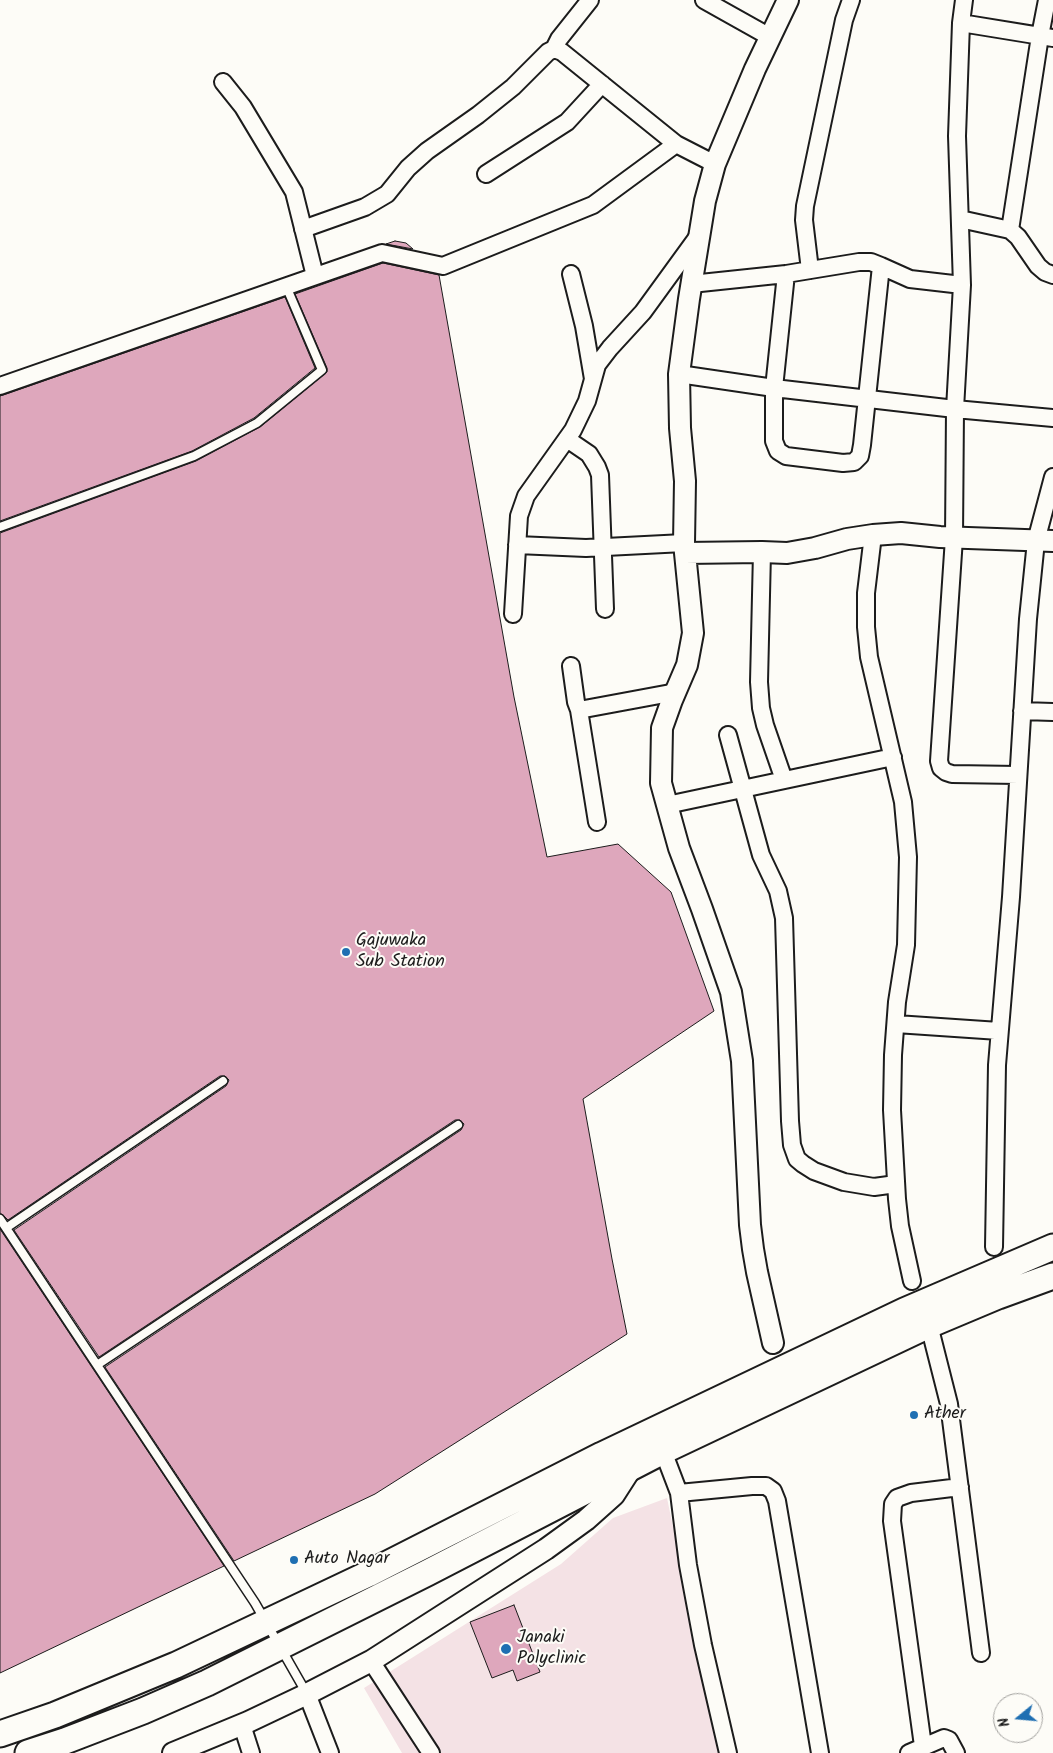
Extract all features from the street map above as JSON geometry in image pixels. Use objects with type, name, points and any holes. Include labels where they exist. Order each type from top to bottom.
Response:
[{"type":"main road","points":[[0,1734],[116,1692],[176,1665],[368,1574],[602,1455],[904,1311],[949,1290],[1053,1247]]},
{"type":"main road","points":[[28,1753],[65,1742],[143,1711],[206,1683],[427,1573],[663,1451],[929,1325],[998,1296],[1053,1276]]},
{"type":"street","points":[[303,229],[365,207],[387,194],[408,168],[427,151],[499,98],[554,49],[559,39],[590,0]]},
{"type":"street","points":[[704,0],[770,37]]},
{"type":"street","points":[[773,1343],[757,1272],[750,1225],[742,1061],[731,992],[679,848],[661,783],[662,728],[687,665],[693,633],[684,548],[685,481],[680,428],[679,374],[691,284],[705,201],[715,164],[755,69],[788,0]]},
{"type":"street","points":[[810,270],[804,220],[805,206],[844,20],[851,0]]},
{"type":"street","points":[[964,0],[961,23],[957,136],[962,286],[955,409],[954,538],[939,762],[941,768],[952,774],[1018,775]]},
{"type":"street","points":[[1010,230],[1046,37],[1047,0]]},
{"type":"street","points":[[961,23],[1046,37]]},
{"type":"street","points":[[554,49],[562,52],[676,144],[715,164]]},
{"type":"street","points":[[223,82],[243,107],[294,192],[315,276]]},
{"type":"street","points":[[486,174],[567,122],[602,84]]},
{"type":"street","points":[[0,386],[382,253],[443,266],[593,205],[676,144]]},
{"type":"street","points":[[960,219],[1010,230],[1018,237],[1038,266],[1045,272],[1053,275]]},
{"type":"street","points":[[513,614],[519,516],[526,496],[573,430],[587,401],[597,365],[643,312],[700,234]]},
{"type":"street","points":[[691,284],[786,274],[859,262],[871,262],[910,279],[962,286]]},
{"type":"street","points":[[786,274],[774,388],[774,440],[778,451],[786,456],[843,463],[854,462],[860,456],[881,266]]},
{"type":"street","points":[[570,274],[584,326],[593,379]]},
{"type":"street","points":[[679,374],[866,399],[1053,418]]},
{"type":"street","points":[[566,439],[589,454],[597,467],[602,496],[605,609]]},
{"type":"street","points":[[994,1247],[997,1065],[1011,897],[1028,619],[1044,541],[1053,477]]},
{"type":"street","points":[[517,545],[684,548],[787,553],[847,539],[901,533],[954,538],[1044,541]]},
{"type":"street","points":[[873,535],[866,593],[869,658],[903,802],[908,856],[906,945],[897,1002],[892,1110],[900,1226],[912,1281]]},
{"type":"street","points":[[762,552],[759,682],[761,708],[784,780]]},
{"type":"street","points":[[571,666],[597,822]]},
{"type":"street","points":[[579,710],[676,692]]},
{"type":"street","points":[[1022,711],[1053,712]]},
{"type":"street","points":[[728,735],[761,855],[778,891],[784,918],[790,1121],[792,1145],[797,1159],[814,1171],[844,1182],[874,1187],[896,1184]]},
{"type":"street","points":[[667,805],[893,757]]},
{"type":"street","points":[[896,1024],[999,1031]]},
{"type":"street","points":[[929,1325],[949,1404],[980,1653]]},
{"type":"street","points":[[663,1451],[679,1493],[688,1564],[728,1753]]},
{"type":"street","points":[[173,1753],[242,1725],[371,1661],[538,1554],[586,1520],[614,1495],[632,1467]]},
{"type":"street","points":[[679,1493],[766,1486],[773,1491],[777,1501],[820,1753]]},
{"type":"street","points":[[956,1753],[949,1740],[944,1738],[916,1750],[892,1521],[893,1504],[897,1498],[911,1493],[960,1487]]},
{"type":"street","points":[[371,1661],[431,1753]]},
{"type":"street","points":[[307,1694],[330,1753]]},
{"type":"street","points":[[242,1725],[251,1753]]},
{"type":"lane","points":[[0,527],[194,456],[257,423],[322,370],[286,286]]},
{"type":"lane","points":[[6,1228],[223,1081]]},
{"type":"lane","points":[[97,1364],[458,1125]]},
{"type":"lane","points":[[0,1219],[196,1513],[281,1646],[307,1694]]},
{"type":"shaded area","points":[[667,1498],[720,1753],[402,1753],[364,1688],[561,1564],[613,1518]]},
{"type":"building","points":[[395,241],[406,243],[413,249],[386,244]]},
{"type":"building","name":"Gajuwaka Sub Station","points":[[383,263],[439,275],[514,697],[547,857],[618,844],[671,892],[714,1011],[583,1099],[627,1334],[375,1494],[234,1561],[105,1367],[461,1130],[464,1124],[460,1120],[455,1120],[99,1357],[14,1230],[226,1086],[229,1080],[225,1076],[220,1076],[8,1220],[0,1213],[0,533],[196,461],[260,427],[327,372],[327,368],[295,294]]},
{"type":"building","points":[[285,297],[315,368],[254,418],[192,451],[0,521],[0,396]]},
{"type":"building","points":[[0,1229],[224,1566],[0,1673]]},
{"type":"building","points":[[514,1605],[540,1672],[517,1681],[513,1670],[492,1678],[470,1622]]},
{"type":"place","name":"Gajuwaka Sub Station","points":[[346,952]]},
{"type":"place","name":"Ather","points":[[914,1415]]},
{"type":"place","name":"Auto Nagar","points":[[294,1560]]},
{"type":"place","name":"Janaki Polyclinic","points":[[506,1649]]}]
